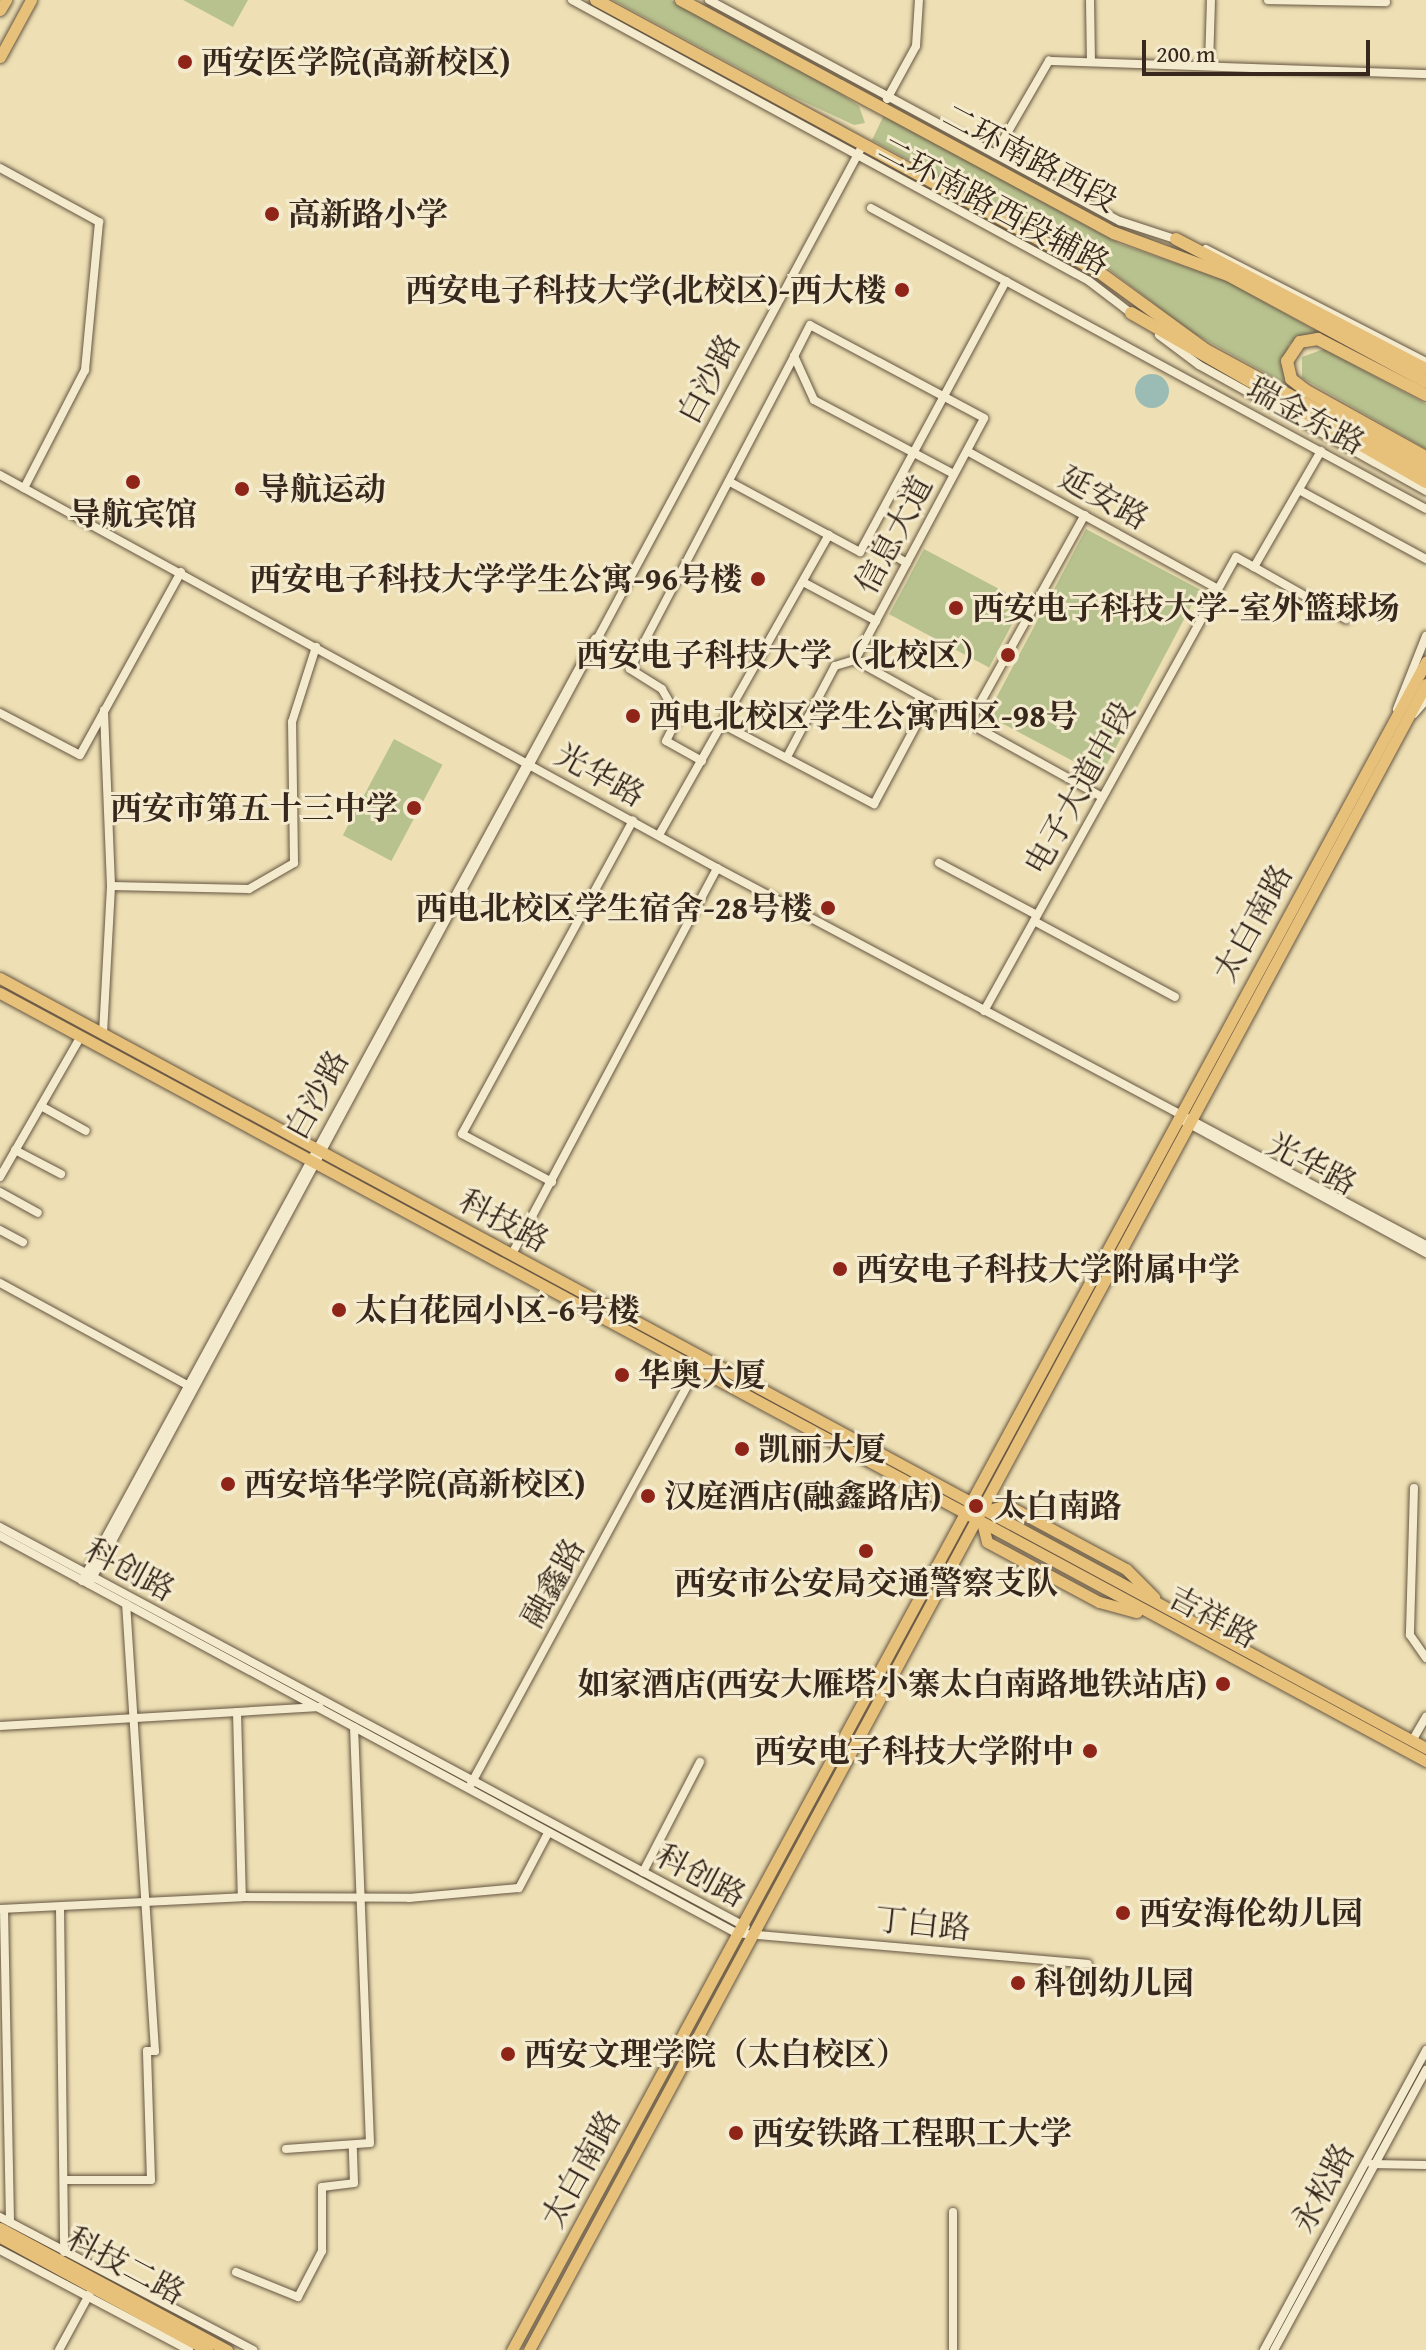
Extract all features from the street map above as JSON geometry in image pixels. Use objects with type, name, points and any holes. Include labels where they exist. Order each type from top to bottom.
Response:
[{"type":"highway","points":[[596,0],[1099,272],[1135,309],[1204,355],[1426,482]]},
{"type":"highway","name":"二环南路西段","points":[[681,0],[885,102],[1114,233],[1230,270],[1360,348],[1426,382]]},
{"type":"highway","points":[[1176,239],[1230,270],[1426,369]]},
{"type":"highway","points":[[1426,395],[1337,346],[1318,339],[1300,342],[1290,353],[1291,379],[1315,396],[1426,457]]},
{"type":"highway","points":[[1337,346],[1360,348],[1379,370]]},
{"type":"highway","points":[[1204,355],[1326,414],[1426,469]]},
{"type":"highway","points":[[1315,396],[1326,414]]},
{"type":"highway","points":[[1326,414],[1347,414]]},
{"type":"main road","points":[[0,10],[6,0]]},
{"type":"main road","points":[[0,57],[31,0]]},
{"type":"main road","name":"太白南路","points":[[512,2350],[1396,712],[1424,666]]},
{"type":"main road","name":"太白南路","points":[[529,2350],[754,1931],[979,1524],[1190,1121],[1426,684]]},
{"type":"main road","name":"科技路","points":[[0,978],[512,1254],[979,1524]]},
{"type":"main road","name":"科技路","points":[[0,993],[312,1163],[986,1509]]},
{"type":"main road","name":"吉祥路","points":[[986,1509],[1426,1761]]},
{"type":"main road","name":"吉祥路","points":[[979,1524],[1157,1609],[1426,1748]]},
{"type":"main road","name":"科技二路","points":[[5,2225],[227,2350]]},
{"type":"main road","name":"科技二路","points":[[0,2237],[207,2350]]},
{"type":"street","name":"二环南路西段辅路","points":[[572,0],[855,159],[1089,281],[1135,309],[1199,365],[1426,491]]},
{"type":"street","name":"二环南路西段辅路","points":[[709,0],[885,102],[995,154],[1120,221],[1232,258],[1426,362]]},
{"type":"street","points":[[885,102],[916,46],[919,0]]},
{"type":"street","points":[[1090,0],[1091,62]]},
{"type":"street","points":[[1209,66],[1211,0]]},
{"type":"street","points":[[1268,0],[1386,2]]},
{"type":"street","points":[[995,154],[1049,61],[1426,74]]},
{"type":"street","name":"白沙路","points":[[87,1579],[863,145]]},
{"type":"street","points":[[0,168],[99,222],[85,370],[24,488]]},
{"type":"street","name":"瑞金东路","points":[[871,208],[1426,509]]},
{"type":"street","points":[[730,482],[860,552],[1006,281]]},
{"type":"street","points":[[702,761],[666,741],[678,717],[662,689],[630,669],[810,325],[944,396]]},
{"type":"street","points":[[794,356],[814,400],[954,474]]},
{"type":"street","name":"信息大道","points":[[787,757],[835,666],[855,660],[984,418],[944,396]]},
{"type":"street","name":"延安路","points":[[967,451],[1218,589]]},
{"type":"street","points":[[1321,451],[1254,567],[1346,619]]},
{"type":"street","name":"光华路","points":[[0,475],[717,868],[1426,1245]]},
{"type":"street","points":[[1299,490],[1426,559]]},
{"type":"street","points":[[969,723],[1085,515]]},
{"type":"street","points":[[659,835],[829,535]]},
{"type":"street","points":[[867,540],[907,563]]},
{"type":"street","name":"电子大道中段","points":[[984,1011],[1236,557],[1254,567]]},
{"type":"street","points":[[0,713],[80,755],[181,572]]},
{"type":"street","points":[[803,582],[876,621]]},
{"type":"street","points":[[1396,712],[1426,636]]},
{"type":"street","points":[[111,886],[249,889],[294,863],[292,722],[316,647]]},
{"type":"street","points":[[855,660],[1102,797]]},
{"type":"street","points":[[1408,720],[1426,700]]},
{"type":"street","points":[[722,724],[874,804],[929,701]]},
{"type":"street","points":[[103,1034],[111,886],[104,710]]},
{"type":"street","points":[[552,1182],[462,1134],[633,821]]},
{"type":"street","points":[[939,863],[1175,997]]},
{"type":"street","points":[[512,1254],[717,868]]},
{"type":"street","points":[[0,1177],[80,1038]]},
{"type":"street","points":[[41,1106],[86,1131]]},
{"type":"street","name":"光华路","points":[[1190,1121],[1426,1253]]},
{"type":"street","points":[[15,1150],[61,1174]]},
{"type":"street","points":[[0,1192],[38,1213]]},
{"type":"street","points":[[0,1230],[23,1242]]},
{"type":"street","points":[[0,1283],[192,1388]]},
{"type":"street","name":"融鑫路","points":[[470,1785],[699,1363]]},
{"type":"street","points":[[1414,1488],[1410,1635],[1426,1658]]},
{"type":"street","name":"科创路","points":[[0,1527],[126,1604],[354,1727],[643,1872],[739,1929]]},
{"type":"street","name":"科创路","points":[[0,1536],[87,1579],[470,1785],[548,1833],[739,1929],[754,1931]]},
{"type":"street","points":[[65,2180],[151,2180],[147,2051],[155,2051],[126,1604]]},
{"type":"street","points":[[0,1726],[133,1721],[320,1707]]},
{"type":"street","points":[[237,1712],[242,1897]]},
{"type":"street","points":[[1412,1741],[1426,1717]]},
{"type":"street","points":[[286,2149],[370,2143],[354,1727]]},
{"type":"street","points":[[643,1872],[700,1762]]},
{"type":"street","points":[[5,2225],[2,1909],[145,1906],[242,1897],[360,1900],[519,1888],[548,1833]]},
{"type":"street","points":[[60,1908],[64,2252]]},
{"type":"street","name":"丁白路","points":[[754,1931],[1088,1964]]},
{"type":"street","name":"永松路","points":[[1264,2350],[1426,2050]]},
{"type":"street","name":"永松路","points":[[1274,2350],[1426,2070]]},
{"type":"street","points":[[236,2272],[298,2297],[322,2251],[322,2187],[354,2183],[353,2145]]},
{"type":"street","points":[[1363,2164],[1426,2165]]},
{"type":"street","points":[[953,2212],[953,2350]]},
{"type":"street","points":[[0,2217],[5,2225],[64,2252],[253,2350]]},
{"type":"street","points":[[0,2250],[189,2350]]},
{"type":"street","points":[[59,2350],[89,2295]]},
{"type":"green space","points":[[183,0],[248,0],[233,27]]},
{"type":"green space","points":[[613,0],[671,0],[815,77],[859,106],[865,123],[854,125],[787,94]]},
{"type":"green space","points":[[884,115],[1120,244],[1227,281],[1318,332],[1289,344],[1284,366],[1291,387],[1191,332],[1106,267],[872,140]]},
{"type":"green space","points":[[1324,349],[1426,404],[1426,449],[1302,378],[1302,357]]},
{"type":"green space","points":[[1086,529],[1200,590],[1101,776],[987,715]]},
{"type":"green space","name":"西安电子科技大学-室外篮球场","points":[[924,549],[1024,602],[989,667],[889,614]]},
{"type":"green space","points":[[394,739],[443,765],[391,861],[343,835]]},
{"type":"water","points":[[1152,374],[1164,379],[1169,391],[1164,403],[1152,408],[1140,403],[1135,391],[1140,379]]},
{"type":"place","name":"西安医学院(高新校区)","points":[[185,62]]},
{"type":"place","name":"高新路小学","points":[[272,214]]},
{"type":"place","name":"西安电子科技大学(北校区)-西大楼","points":[[902,290]]},
{"type":"place","name":"导航宾馆","points":[[133,482]]},
{"type":"place","name":"导航运动","points":[[242,489]]},
{"type":"place","name":"西安电子科技大学学生公寓-96号楼","points":[[758,579]]},
{"type":"place","name":"西安电子科技大学-室外篮球场","points":[[956,608]]},
{"type":"place","name":"西安电子科技大学（北校区）","points":[[1008,655]]},
{"type":"place","name":"西电北校区学生公寓西区-98号","points":[[633,716]]},
{"type":"place","name":"西安市第五十三中学","points":[[414,808]]},
{"type":"place","name":"西电北校区学生宿舍-28号楼","points":[[828,908]]},
{"type":"place","name":"西安电子科技大学附属中学","points":[[840,1269]]},
{"type":"place","name":"太白花园小区-6号楼","points":[[339,1310]]},
{"type":"place","name":"华奥大厦","points":[[622,1375]]},
{"type":"place","name":"凯丽大厦","points":[[742,1449]]},
{"type":"place","name":"西安培华学院(高新校区)","points":[[228,1484]]},
{"type":"place","name":"汉庭酒店(融鑫路店)","points":[[648,1496]]},
{"type":"place","name":"太白南路","points":[[976,1506]]},
{"type":"place","name":"西安市公安局交通警察支队","points":[[866,1551]]},
{"type":"place","name":"如家酒店(西安大雁塔小寨太白南路地铁站店)","points":[[1223,1684]]},
{"type":"place","name":"西安电子科技大学附中","points":[[1090,1751]]},
{"type":"place","name":"西安海伦幼儿园","points":[[1123,1913]]},
{"type":"place","name":"科创幼儿园","points":[[1018,1983]]},
{"type":"place","name":"西安文理学院（太白校区）","points":[[508,2054]]},
{"type":"place","name":"西安铁路工程职工大学","points":[[736,2133]]}]
